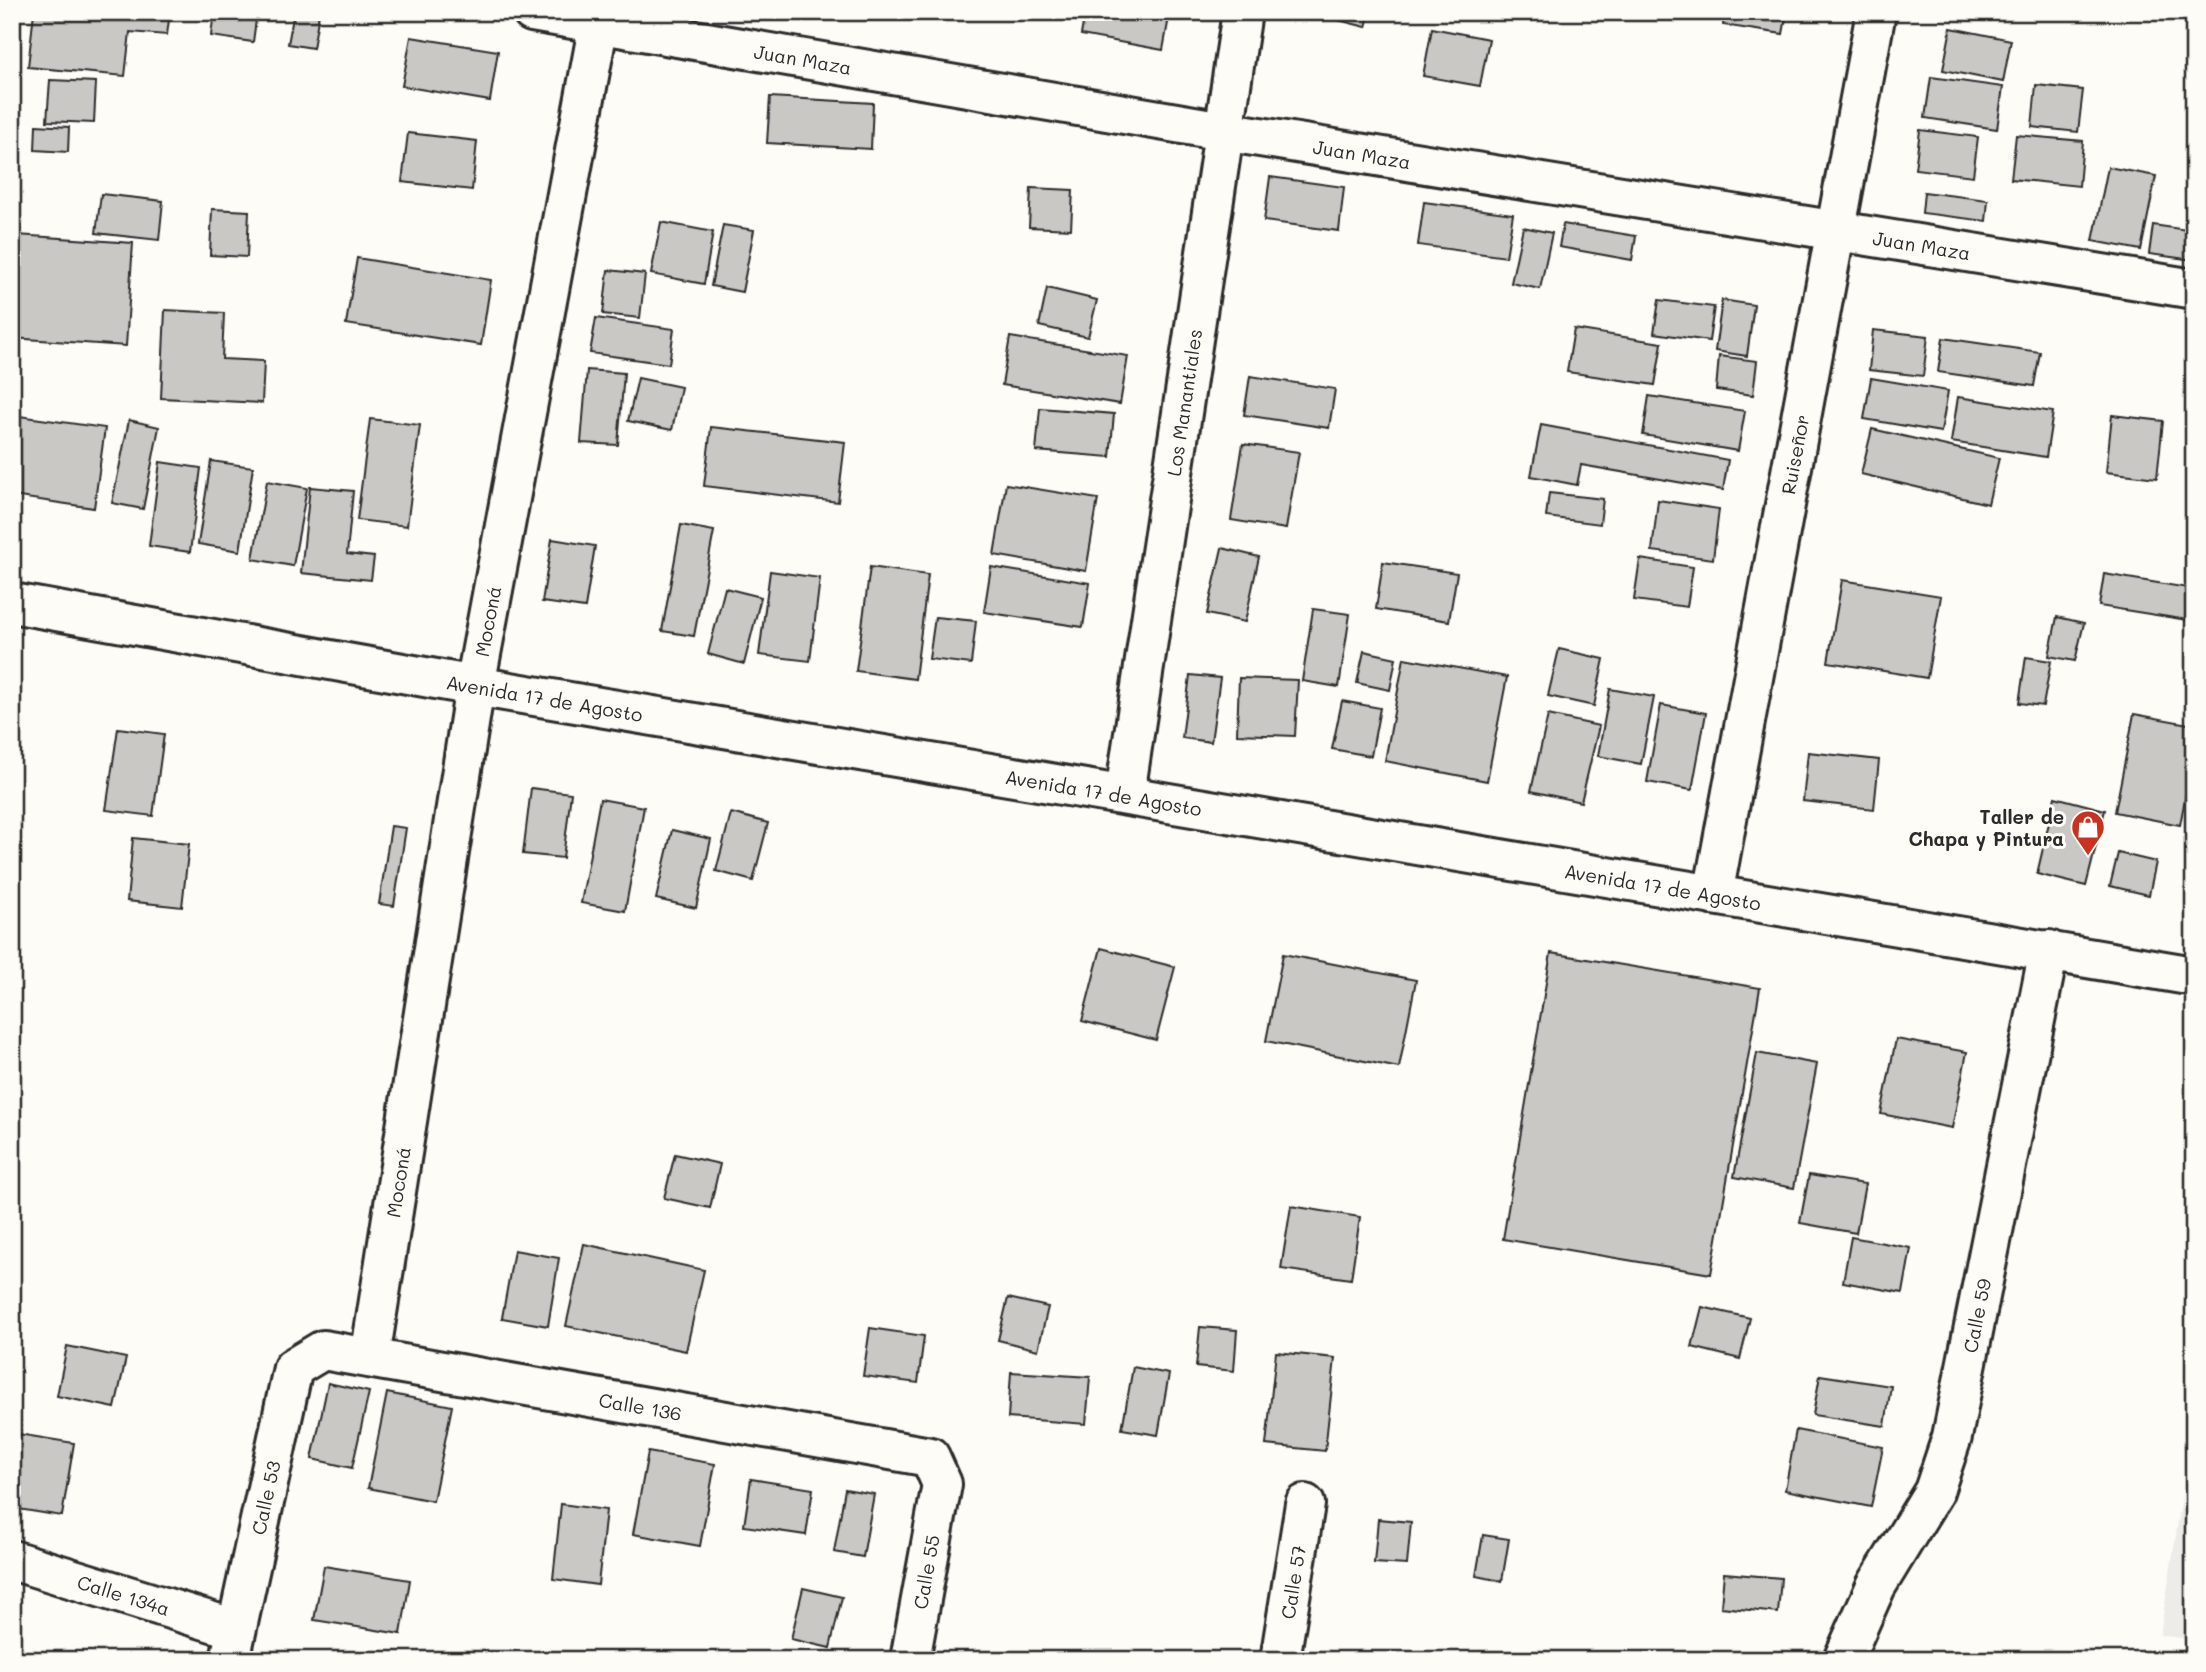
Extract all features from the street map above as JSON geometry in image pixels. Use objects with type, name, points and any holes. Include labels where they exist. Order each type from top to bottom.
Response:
[{"type":"street","name":"Juan Maza","points":[[532,12],[600,18],[1223,131],[2194,289]]},
{"type":"street","name":"Los Manantiales","points":[[1125,794],[1242,12]]},
{"type":"street","name":"Ruiseñor","points":[[1713,895],[1876,12]]},
{"type":"street","name":"Moconá","points":[[370,1358],[475,686],[600,18]]},
{"type":"street","name":"Avenida 17 de Agosto","points":[[12,603],[475,686],[2194,976]]},
{"type":"street","name":"Calle 59","points":[[1843,1660],[1876,1586],[1934,1492],[1952,1437],[2049,950]]},
{"type":"street","name":"Calle 136","points":[[323,1350],[930,1457],[942,1484]]},
{"type":"street","name":"Calle 53","points":[[232,1644],[293,1368],[323,1350]]},
{"type":"street","name":"Calle 55","points":[[910,1660],[942,1484]]},
{"type":"street","name":"Calle 57","points":[[1280,1660],[1305,1504]]},
{"type":"street","name":"Calle 134a","points":[[12,1560],[232,1644]]},
{"type":"shaded area","points":[[2194,1422],[2194,1640],[2160,1635]]},
{"type":"building","points":[[34,12],[170,12],[167,35],[130,32],[125,76],[28,67]]},
{"type":"building","points":[[214,12],[257,12],[253,42],[211,36]]},
{"type":"building","points":[[294,12],[319,14],[313,48],[288,44]]},
{"type":"building","points":[[997,12],[1032,12],[1031,18]]},
{"type":"building","points":[[1085,12],[1170,12],[1163,50],[1081,35]]},
{"type":"building","points":[[1306,12],[1370,12],[1366,27]]},
{"type":"building","points":[[1725,12],[1787,12],[1783,34],[1723,25]]},
{"type":"building","points":[[1432,28],[1489,39],[1480,86],[1423,76]]},
{"type":"building","points":[[1951,28],[2011,40],[2003,82],[1943,70]]},
{"type":"building","points":[[411,37],[498,51],[490,101],[402,86]]},
{"type":"building","points":[[1931,77],[2003,87],[1997,129],[1925,118]]},
{"type":"building","points":[[50,80],[96,82],[94,123],[47,121]]},
{"type":"building","points":[[2036,85],[2083,90],[2078,132],[2032,127]]},
{"type":"building","points":[[770,97],[873,103],[871,149],[767,143]]},
{"type":"building","points":[[36,125],[69,127],[68,152],[35,150]]},
{"type":"building","points":[[1920,130],[1978,137],[1973,176],[1915,169]]},
{"type":"building","points":[[408,133],[477,141],[472,190],[402,182]]},
{"type":"building","points":[[2016,135],[2083,141],[2079,186],[2011,179]]},
{"type":"building","points":[[2108,167],[2156,176],[2141,250],[2093,241]]},
{"type":"building","points":[[1270,177],[1344,187],[1339,231],[1264,221]]},
{"type":"building","points":[[1031,188],[1073,190],[1071,229],[1029,227]]},
{"type":"building","points":[[1924,192],[1988,200],[1986,221],[1922,213]]},
{"type":"building","points":[[101,194],[163,201],[159,240],[96,233]]},
{"type":"building","points":[[1424,202],[1513,214],[1506,257],[1418,245]]},
{"type":"building","points":[[212,209],[249,211],[247,257],[210,255]]},
{"type":"building","points":[[661,222],[713,232],[704,284],[651,274]]},
{"type":"building","points":[[1563,224],[1636,236],[1632,260],[1559,247]]},
{"type":"building","points":[[723,225],[754,230],[742,292],[711,286]]},
{"type":"building","points":[[2153,225],[2194,231],[2194,260],[2149,254]]},
{"type":"building","points":[[1523,227],[1552,233],[1540,289],[1511,283]]},
{"type":"building","points":[[17,235],[133,243],[126,346],[12,338]]},
{"type":"building","points":[[357,258],[491,280],[481,345],[346,324]]},
{"type":"building","points":[[608,270],[645,274],[640,318],[603,314]]},
{"type":"building","points":[[1047,288],[1097,300],[1088,337],[1039,326]]},
{"type":"building","points":[[1659,300],[1714,307],[1709,341],[1654,333]]},
{"type":"building","points":[[1722,300],[1754,305],[1747,356],[1715,351]]},
{"type":"building","points":[[165,310],[224,313],[222,359],[264,361],[262,403],[161,398]]},
{"type":"building","points":[[596,318],[674,329],[669,364],[590,353]]},
{"type":"building","points":[[1574,329],[1662,343],[1655,385],[1567,372]]},
{"type":"building","points":[[1873,330],[1928,336],[1923,376],[1869,370]]},
{"type":"building","points":[[1010,337],[1128,356],[1120,404],[1002,385]]},
{"type":"building","points":[[1943,338],[2040,352],[2034,386],[1938,372]]},
{"type":"building","points":[[1719,356],[1757,361],[1753,395],[1716,390]]},
{"type":"building","points":[[587,370],[624,373],[618,445],[581,443]]},
{"type":"building","points":[[1250,376],[1335,389],[1329,428],[1244,415]]},
{"type":"building","points":[[638,378],[681,387],[672,430],[628,421]]},
{"type":"building","points":[[1871,378],[1948,391],[1941,432],[1864,419]]},
{"type":"building","points":[[1649,396],[1745,411],[1738,451],[1643,435]]},
{"type":"building","points":[[1958,397],[2053,412],[2046,457],[1951,442]]},
{"type":"building","points":[[1040,408],[1114,414],[1110,457],[1036,451]]},
{"type":"building","points":[[12,415],[105,428],[94,508],[12,496]]},
{"type":"building","points":[[2112,415],[2163,421],[2157,478],[2106,472]]},
{"type":"building","points":[[370,419],[420,425],[407,526],[357,520]]},
{"type":"building","points":[[129,420],[159,427],[143,509],[112,503]]},
{"type":"building","points":[[1541,425],[1728,460],[1723,490],[1581,465],[1577,485],[1531,476]]},
{"type":"building","points":[[711,427],[845,442],[838,502],[704,486]]},
{"type":"building","points":[[1872,429],[1999,458],[1988,504],[1861,474]]},
{"type":"building","points":[[1243,444],[1299,452],[1286,529],[1231,520]]},
{"type":"building","points":[[211,461],[253,467],[240,551],[198,544]]},
{"type":"building","points":[[160,462],[201,468],[190,552],[149,546]]},
{"type":"building","points":[[267,481],[307,488],[293,566],[253,559]]},
{"type":"building","points":[[1006,484],[1098,499],[1086,571],[994,555]]},
{"type":"building","points":[[310,487],[353,491],[347,554],[374,557],[371,580],[301,573]]},
{"type":"building","points":[[1549,493],[1603,499],[1600,524],[1546,517]]},
{"type":"building","points":[[1658,500],[1719,509],[1713,559],[1652,551]]},
{"type":"building","points":[[681,525],[714,531],[694,636],[662,631]]},
{"type":"building","points":[[552,539],[595,546],[585,608],[542,602]]},
{"type":"building","points":[[1222,548],[1259,557],[1245,622],[1207,614]]},
{"type":"building","points":[[1640,559],[1693,567],[1687,607],[1634,600]]},
{"type":"building","points":[[1383,562],[1457,573],[1449,621],[1376,609]]},
{"type":"building","points":[[870,567],[928,575],[915,679],[856,671]]},
{"type":"building","points":[[991,567],[1090,583],[1083,627],[984,612]]},
{"type":"building","points":[[770,571],[820,578],[810,661],[759,655]]},
{"type":"building","points":[[2104,574],[2194,589],[2194,621],[2099,606]]},
{"type":"building","points":[[1842,580],[1941,596],[1927,678],[1828,662]]},
{"type":"building","points":[[725,588],[761,597],[744,664],[708,654]]},
{"type":"building","points":[[1313,609],[1350,614],[1339,687],[1302,681]]},
{"type":"building","points":[[935,617],[976,621],[971,664],[929,659]]},
{"type":"building","points":[[2057,617],[2084,623],[2075,661],[2049,656]]},
{"type":"building","points":[[1559,649],[1604,659],[1594,706],[1548,696]]},
{"type":"building","points":[[1364,651],[1396,658],[1390,690],[1357,683]]},
{"type":"building","points":[[2026,657],[2051,661],[2043,706],[2019,703]]},
{"type":"building","points":[[1404,658],[1507,677],[1487,781],[1385,761]]},
{"type":"building","points":[[1190,675],[1220,678],[1211,742],[1182,738]]},
{"type":"building","points":[[1239,678],[1298,680],[1295,736],[1237,734]]},
{"type":"building","points":[[1610,689],[1654,697],[1641,764],[1598,756]]},
{"type":"building","points":[[1342,701],[1380,708],[1371,756],[1332,749]]},
{"type":"building","points":[[1661,705],[1706,713],[1692,790],[1647,782]]},
{"type":"building","points":[[2134,714],[2194,725],[2194,752],[2180,825],[2115,812]]},
{"type":"building","points":[[1548,715],[1599,726],[1581,802],[1531,791]]},
{"type":"building","points":[[118,728],[164,734],[153,816],[106,810]]},
{"type":"building","points":[[1808,752],[1879,760],[1874,809],[1803,801]]},
{"type":"building","points":[[531,788],[571,793],[563,858],[523,854]]},
{"type":"building","points":[[2055,797],[2105,810],[2086,886],[2037,874]]},
{"type":"building","points":[[600,799],[644,807],[625,911],[581,903]]},
{"type":"building","points":[[731,813],[768,823],[753,881],[716,871]]},
{"type":"building","points":[[391,826],[406,828],[394,906],[379,904]]},
{"type":"building","points":[[672,830],[711,839],[696,908],[656,899]]},
{"type":"building","points":[[133,838],[189,844],[182,907],[127,901]]},
{"type":"building","points":[[2118,853],[2156,862],[2149,895],[2110,886]]},
{"type":"building","points":[[1101,948],[1175,967],[1156,1040],[1082,1021]]},
{"type":"building","points":[[1551,953],[1760,988],[1711,1274],[1503,1239]]},
{"type":"building","points":[[1283,954],[1416,980],[1399,1068],[1266,1041]]},
{"type":"building","points":[[1896,1039],[1967,1052],[1952,1128],[1881,1114]]},
{"type":"building","points":[[1757,1053],[1817,1064],[1794,1188],[1734,1177]]},
{"type":"building","points":[[675,1154],[720,1164],[710,1208],[664,1198]]},
{"type":"building","points":[[1809,1175],[1865,1184],[1856,1233],[1800,1223]]},
{"type":"building","points":[[1291,1206],[1360,1217],[1351,1279],[1281,1269]]},
{"type":"building","points":[[1851,1237],[1911,1248],[1903,1293],[1843,1282]]},
{"type":"building","points":[[584,1244],[704,1270],[686,1351],[566,1326]]},
{"type":"building","points":[[514,1250],[559,1258],[548,1326],[502,1318]]},
{"type":"building","points":[[1008,1298],[1048,1307],[1038,1350],[998,1340]]},
{"type":"building","points":[[1702,1307],[1750,1318],[1740,1359],[1692,1347]]},
{"type":"building","points":[[1200,1327],[1237,1330],[1234,1371],[1196,1367]]},
{"type":"building","points":[[870,1328],[924,1336],[918,1383],[863,1376]]},
{"type":"building","points":[[67,1346],[126,1358],[115,1408],[57,1396]]},
{"type":"building","points":[[1276,1352],[1335,1358],[1325,1451],[1266,1445]]},
{"type":"building","points":[[1133,1367],[1169,1374],[1158,1435],[1122,1429]]},
{"type":"building","points":[[1011,1372],[1090,1377],[1086,1424],[1008,1418]]},
{"type":"building","points":[[1820,1375],[1891,1386],[1885,1426],[1813,1415]]},
{"type":"building","points":[[328,1383],[369,1392],[352,1468],[312,1459]]},
{"type":"building","points":[[387,1393],[452,1406],[433,1501],[368,1488]]},
{"type":"building","points":[[1796,1430],[1883,1447],[1871,1507],[1785,1490]]},
{"type":"building","points":[[12,1433],[74,1443],[62,1516],[12,1508]]},
{"type":"building","points":[[648,1452],[715,1464],[700,1546],[633,1534]]},
{"type":"building","points":[[751,1479],[813,1489],[806,1535],[744,1526]]},
{"type":"building","points":[[845,1489],[874,1494],[863,1557],[834,1552]]},
{"type":"building","points":[[561,1504],[606,1510],[598,1585],[553,1579]]},
{"type":"building","points":[[1378,1519],[1411,1522],[1407,1565],[1374,1563]]},
{"type":"building","points":[[1483,1535],[1509,1539],[1502,1581],[1476,1576]]},
{"type":"building","points":[[324,1566],[410,1580],[401,1634],[314,1620]]},
{"type":"building","points":[[1724,1573],[1781,1578],[1778,1613],[1721,1607]]},
{"type":"building","points":[[803,1588],[842,1597],[830,1648],[791,1639]]},
{"type":"place","name":"Taller de Chapa y Pintura","points":[[2088,857]]}]
